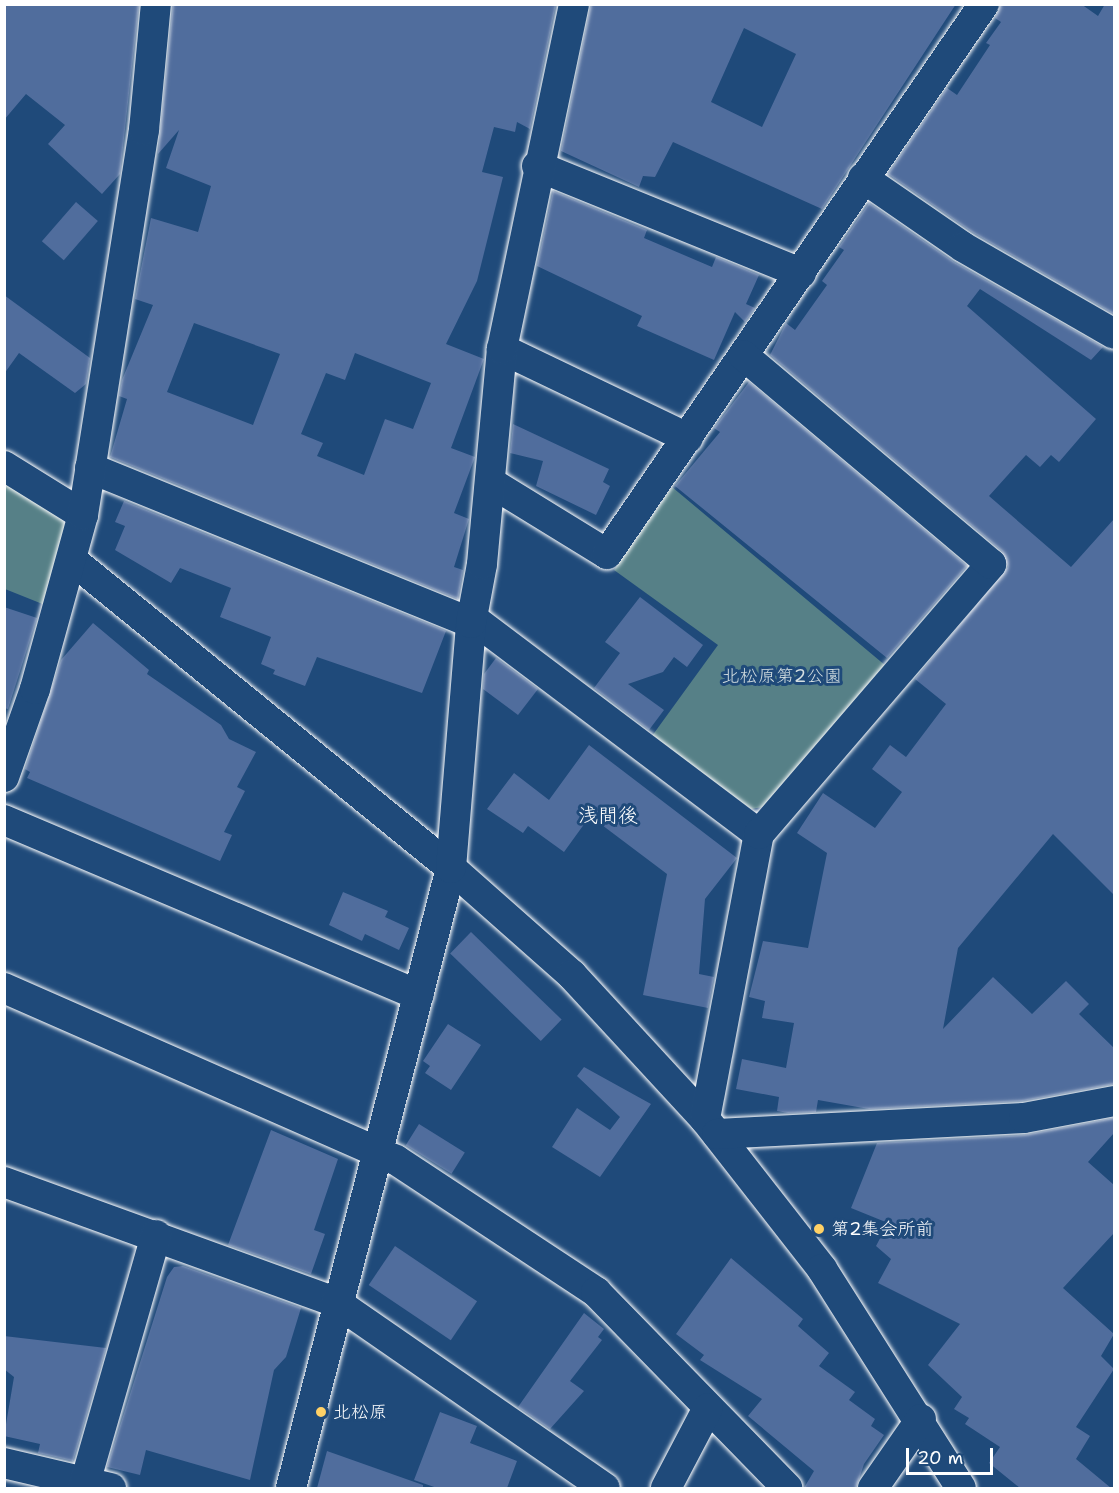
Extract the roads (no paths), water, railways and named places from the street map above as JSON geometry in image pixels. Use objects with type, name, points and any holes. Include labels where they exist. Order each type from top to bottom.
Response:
[{"type":"street","points":[[4,777],[72,560],[83,515],[144,130],[156,4]]},
{"type":"street","points":[[291,1488],[375,1149],[451,868],[471,621],[489,482],[502,349],[537,166],[574,4]]},
{"type":"street","points":[[489,482],[607,554],[984,4]]},
{"type":"street","points":[[537,166],[801,273]]},
{"type":"street","points":[[863,178],[963,246],[1114,334]]},
{"type":"street","points":[[502,349],[688,438]]},
{"type":"street","points":[[711,1126],[759,834],[991,564],[743,355]]},
{"type":"street","points":[[4,466],[83,515]]},
{"type":"street","points":[[90,468],[471,621],[759,834]]},
{"type":"street","points":[[72,560],[451,868],[572,975],[711,1126],[822,1269],[921,1419],[961,1488]]},
{"type":"street","points":[[4,820],[418,995]]},
{"type":"street","points":[[4,988],[375,1149],[596,1292],[787,1488]]},
{"type":"street","points":[[711,1126],[1024,1118],[1114,1101]]},
{"type":"street","points":[[4,1182],[156,1235],[336,1302],[605,1488]]},
{"type":"street","points":[[4,1463],[98,1486],[156,1235]]},
{"type":"street","points":[[666,1488],[708,1408]]},
{"type":"street","points":[[873,1488],[921,1419]]},
{"type":"place","name":"第2集会所前","points":[[819,1229]]},
{"type":"place","name":"北松原","points":[[321,1412]]},
{"type":"district","name":"浅間後","points":[[608,815]]},
{"type":"park label","name":"北松原第2公園","points":[[782,676]]}]
